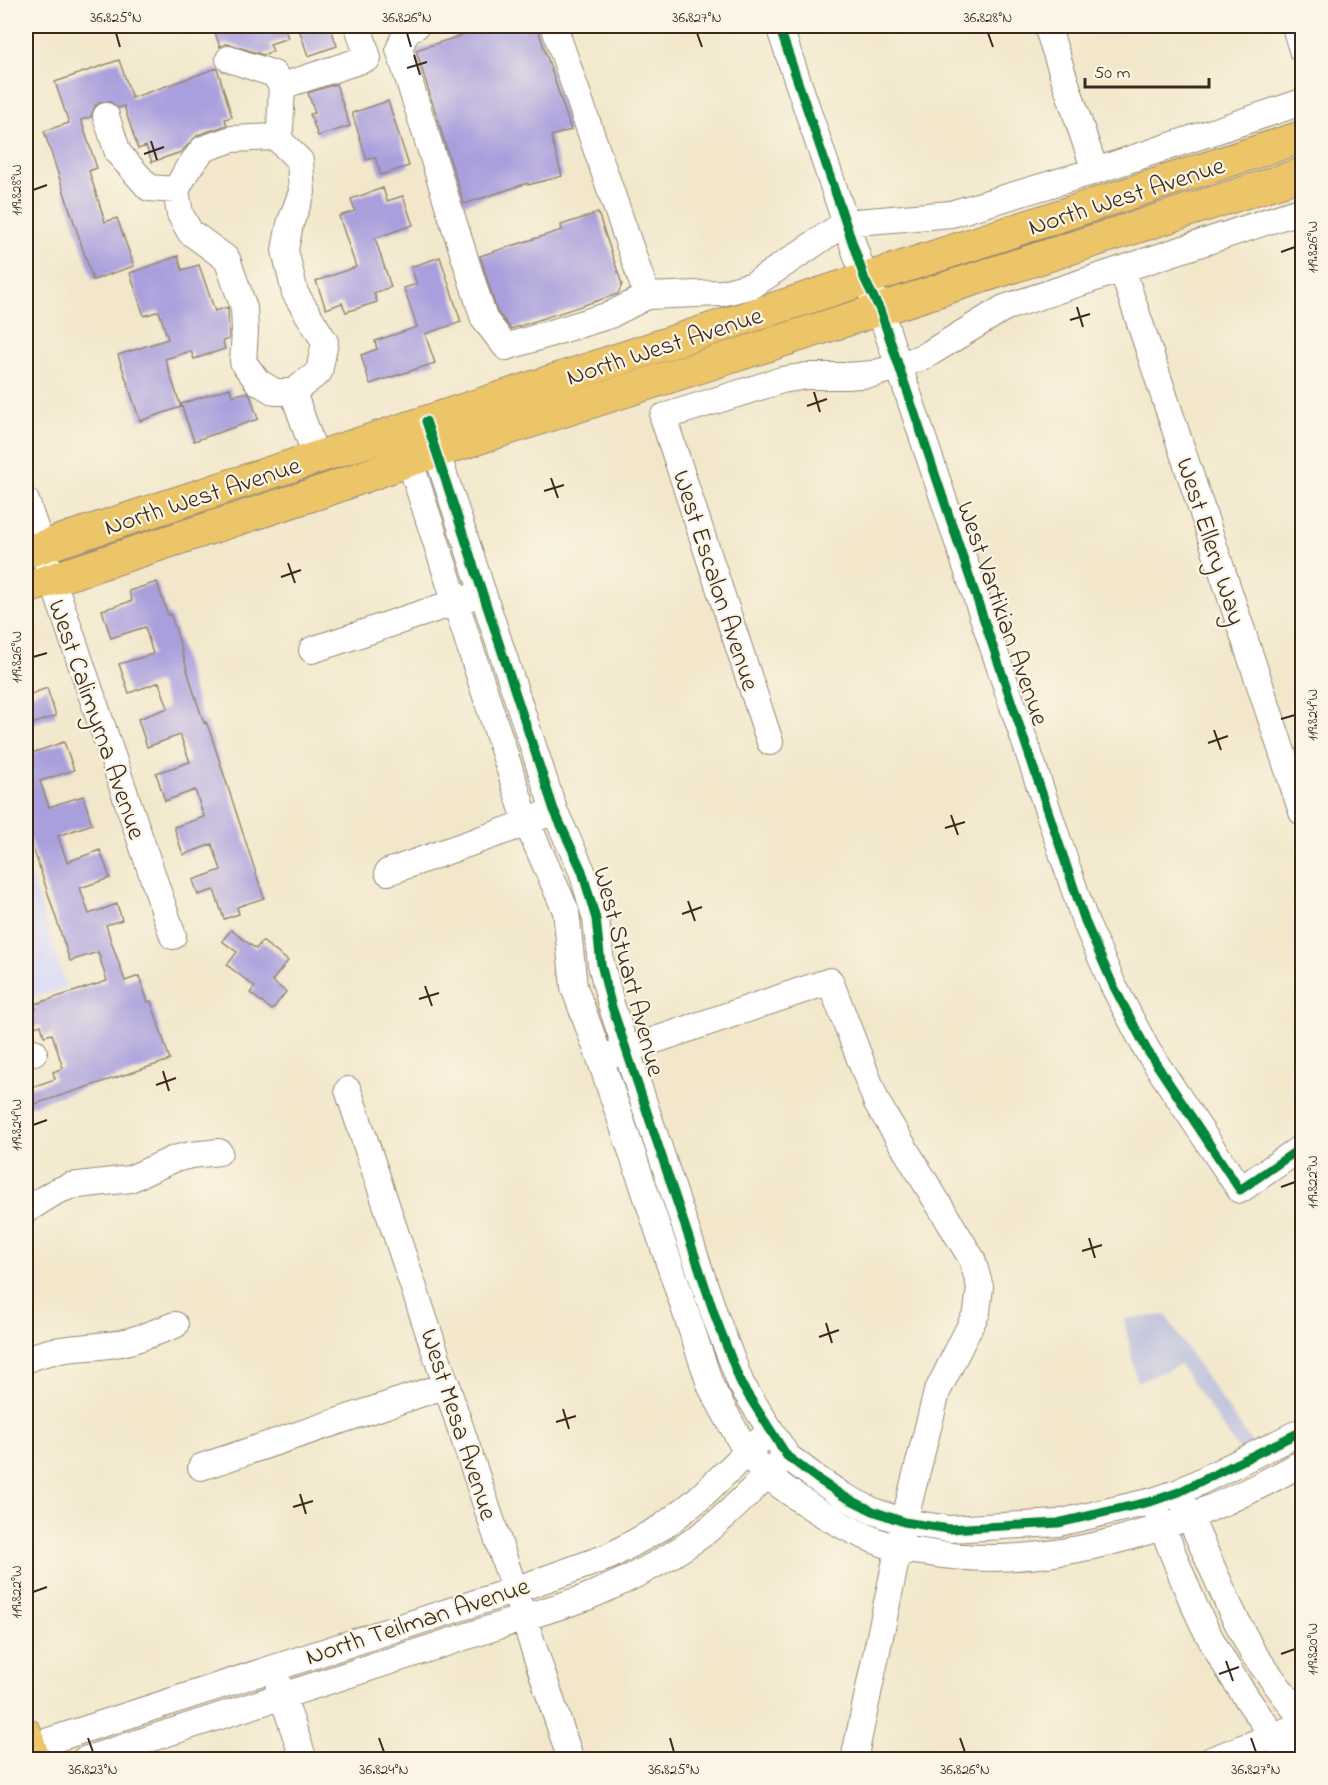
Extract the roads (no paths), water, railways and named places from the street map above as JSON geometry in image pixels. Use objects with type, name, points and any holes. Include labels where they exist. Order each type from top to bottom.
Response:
[{"type":"main road","name":"North West Avenue","points":[[33,550],[1302,137]]},
{"type":"main road","name":"North West Avenue","points":[[38,584],[327,490],[423,456],[1302,174]]},
{"type":"street","points":[[282,86],[368,58],[358,26]]},
{"type":"street","name":"North West Avenue","points":[[416,26],[407,30],[399,49],[484,319],[506,347],[610,315],[647,296],[722,293],[753,285],[845,223],[951,214],[1095,171],[1302,102]]},
{"type":"street","name":"North West Avenue","points":[[554,26],[647,296]]},
{"type":"street","name":"West Vartikian Avenue","points":[[779,26],[865,280],[880,310],[1085,921],[1113,985],[1147,1050],[1240,1190],[1302,1147]]},
{"type":"street","points":[[1047,26],[1095,171]]},
{"type":"street","points":[[1295,26],[1302,50]]},
{"type":"street","points":[[229,59],[274,74],[282,86],[279,129],[276,137]]},
{"type":"street","points":[[106,116],[118,153],[149,188],[176,190]]},
{"type":"street","points":[[276,137],[300,161],[302,192],[285,250],[295,293],[325,342],[319,372],[293,392],[275,392],[258,382],[243,362],[244,308],[228,259],[190,232],[180,214],[176,190],[187,170],[203,149],[232,139],[276,137]]},
{"type":"street","points":[[899,366],[925,356],[1004,308],[1302,210]]},
{"type":"street","name":"West Ellery Way","points":[[1122,269],[1302,812]]},
{"type":"street","name":"West Escalon Avenue","points":[[770,742],[663,417],[782,380],[807,376],[873,374],[899,366]]},
{"type":"street","points":[[293,392],[316,457]]},
{"type":"street","name":"West Stuart Avenue","points":[[413,426],[423,456],[482,592],[554,810],[582,871],[596,919],[603,974],[719,1326],[741,1384],[787,1456]]},
{"type":"street","name":"West Stuart Avenue","points":[[423,456],[457,603],[527,823],[566,911],[574,987],[711,1387],[747,1453],[767,1475]]},
{"type":"street","name":"West Calimyrna Avenue","points":[[26,501],[38,584],[173,936]]},
{"type":"street","points":[[312,650],[457,603],[482,592]]},
{"type":"street","points":[[388,872],[527,823],[554,810]]},
{"type":"street","points":[[600,1058],[830,981],[877,1103],[972,1259],[980,1287],[977,1312],[936,1392],[898,1548],[854,1760]]},
{"type":"street","name":"West Mesa Avenue","points":[[348,1090],[571,1760]]},
{"type":"street","points":[[26,1210],[55,1192],[70,1186],[122,1180],[174,1159],[219,1152]]},
{"type":"street","points":[[26,1360],[36,1355],[68,1347],[109,1345],[175,1325]]},
{"type":"street","points":[[201,1467],[447,1385]]},
{"type":"street","name":"North Teilman Avenue","points":[[30,1747],[273,1666],[578,1569],[632,1545],[662,1527],[696,1501],[770,1430]]},
{"type":"street","points":[[787,1456],[843,1496],[873,1511],[904,1522],[949,1529],[1058,1523],[1153,1501],[1179,1492],[1302,1431]]},
{"type":"street","name":"North Teilman Avenue","points":[[84,1760],[282,1694],[585,1598],[645,1571],[679,1551],[714,1526],[787,1456]]},
{"type":"street","points":[[767,1475],[798,1499],[832,1520],[898,1548],[958,1558],[1026,1556],[1080,1548],[1162,1527],[1275,1478],[1302,1463]]},
{"type":"street","points":[[1179,1492],[1231,1610],[1253,1653],[1302,1719]]},
{"type":"street","points":[[1153,1501],[1195,1609],[1223,1661],[1292,1760]]},
{"type":"street","points":[[273,1666],[304,1760]]},
{"type":"street","points":[[1211,1760],[1275,1738],[1302,1724]]}]
